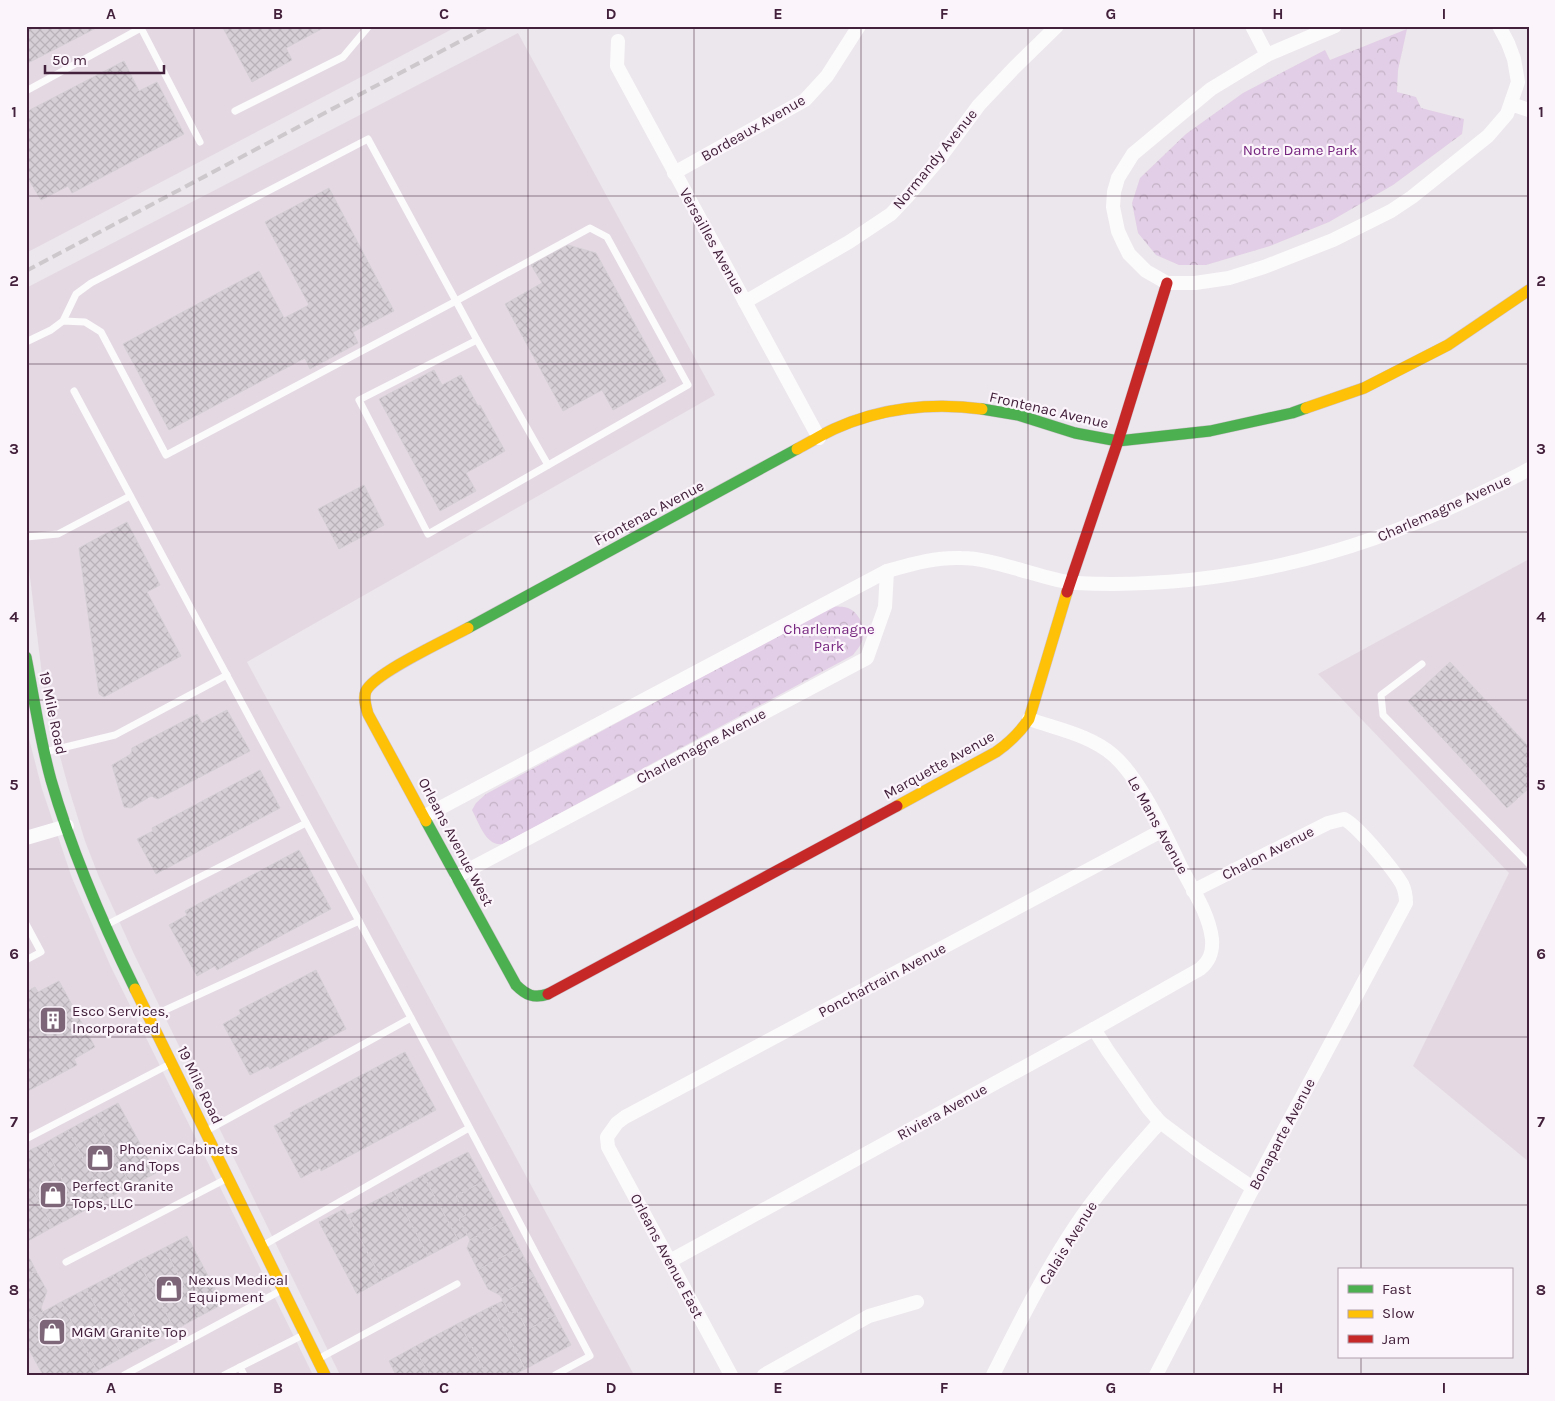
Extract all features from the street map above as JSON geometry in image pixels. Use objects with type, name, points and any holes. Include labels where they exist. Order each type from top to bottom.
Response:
[{"type":"street","name":"Bordeaux Avenue","points":[[674,173],[805,100],[826,76],[859,26]]},
{"type":"street","name":"Normandy Avenue","points":[[745,302],[849,242],[891,214],[939,159],[979,105],[1057,26]]},
{"type":"street","points":[[1252,26],[1267,55]]},
{"type":"street","points":[[1335,26],[1267,55],[1211,88],[1133,154],[1118,178],[1114,192],[1113,207],[1122,242],[1138,264],[1167,283],[1195,283],[1229,278],[1264,267],[1333,240],[1391,211],[1428,185],[1488,136],[1507,114],[1524,83],[1508,43],[1498,26]]},
{"type":"street","name":"Versailles Avenue","points":[[618,41],[617,66],[819,438]]},
{"type":"street","points":[[1511,104],[1529,110]]},
{"type":"street","name":"Marquette Avenue","points":[[531,998],[541,997],[562,988],[996,752],[1014,739],[1029,719],[1070,582],[1118,441],[1167,283]]},
{"type":"street","name":"Frontenac Avenue","points":[[364,694],[368,686],[381,674],[834,429],[865,418],[914,407],[949,406],[985,409],[1018,415],[1074,433],[1118,441],[1210,430],[1292,413],[1364,388],[1448,345],[1529,290]]},
{"type":"street","name":"Charlemagne Avenue","points":[[425,816],[887,572],[915,562],[939,558],[963,558],[991,562],[1070,582],[1110,584],[1190,580],[1234,574],[1315,557],[1365,543],[1455,506],[1529,469]]},
{"type":"street","name":"Charlemagne Avenue","points":[[457,876],[867,658],[884,606],[887,572]]},
{"type":"street","name":"19 Mile Road","points":[[26,657],[44,752],[67,826],[105,926],[325,1375]]},
{"type":"street","name":"Orleans Avenue West","points":[[364,694],[368,714],[516,985],[523,994],[531,998]]},
{"type":"street","name":"Le Mans Avenue","points":[[1029,719],[1081,737],[1099,746],[1113,755],[1130,775],[1163,830],[1210,928],[1212,940],[1210,958]]},
{"type":"street","name":"Chalon Avenue","points":[[1193,891],[1328,823],[1344,819],[1358,828],[1398,878],[1406,894]]},
{"type":"street","points":[[26,838],[67,826]]},
{"type":"street","name":"Ponchartrain Avenue","points":[[607,1136],[617,1123],[625,1117],[1163,830]]},
{"type":"street","name":"Bonaparte Avenue","points":[[1156,1375],[1253,1188],[1402,912],[1406,903],[1406,894]]},
{"type":"street","name":"Riviera Avenue","points":[[670,1261],[1094,1029],[1200,969],[1210,958]]},
{"type":"street","points":[[1094,1029],[1160,1122],[1253,1188]]},
{"type":"street","name":"Calais Avenue","points":[[992,1375],[1054,1260],[1074,1228],[1099,1194],[1160,1122]]},
{"type":"street","name":"Orleans Avenue East","points":[[607,1136],[608,1147],[731,1375]]},
{"type":"street","points":[[764,1375],[869,1316],[917,1302]]},
{"type":"lane","points":[[235,111],[343,57],[369,26]]},
{"type":"lane","points":[[26,91],[140,27],[200,142]]},
{"type":"lane","points":[[26,342],[45,334],[63,321],[76,294],[91,283],[368,139],[477,340],[548,465]]},
{"type":"lane","points":[[63,321],[85,322],[101,332],[166,455],[590,228],[607,236],[688,385],[428,534],[359,400],[477,340]]},
{"type":"lane","points":[[74,391],[411,1018],[590,1356],[555,1375]]},
{"type":"lane","points":[[26,537],[58,534],[130,496]]},
{"type":"lane","points":[[1422,664],[1381,695],[1383,715],[1529,864]]},
{"type":"lane","points":[[44,752],[115,735],[226,675]]},
{"type":"lane","points":[[105,926],[306,823]]},
{"type":"lane","points":[[150,1017],[359,921]]},
{"type":"lane","points":[[26,924],[41,952],[26,960]]},
{"type":"lane","points":[[206,1131],[411,1018]]},
{"type":"lane","points":[[26,1139],[172,1062]]},
{"type":"lane","points":[[262,1246],[469,1128]]},
{"type":"lane","points":[[66,1262],[229,1178]]},
{"type":"lane","points":[[317,1359],[456,1284]]},
{"type":"lane","points":[[124,1375],[284,1290]]},
{"type":"lane","points":[[224,1375],[305,1334]]},
{"type":"lane","points":[[240,1367],[244,1375]]},
{"type":"shaded area","points":[[26,26],[458,26],[26,253]]},
{"type":"shaded area","points":[[518,33],[715,395],[247,662],[634,1375],[340,1375],[134,954],[99,877],[85,841],[68,786],[49,716],[43,683],[26,545],[26,288]]},
{"type":"shaded area","points":[[1529,559],[1529,1162],[1413,1066],[1509,873],[1318,674]]},
{"type":"shaded area","points":[[26,727],[42,789],[72,878],[111,967],[313,1375],[26,1375]]},
{"type":"green space","name":"Notre Dame Park","points":[[1407,29],[1398,70],[1397,92],[1416,97],[1421,108],[1464,119],[1462,134],[1393,185],[1329,222],[1270,246],[1206,265],[1179,265],[1156,255],[1138,233],[1132,203],[1140,178],[1186,134],[1243,93],[1325,50],[1330,60]]},
{"type":"green space","name":"Charlemagne Park","points":[[832,606],[852,610],[860,620],[863,638],[853,655],[503,844],[492,842],[484,833],[472,810],[476,803],[486,794]]},
{"type":"building","points":[[26,26],[100,26],[26,64]]},
{"type":"building","points":[[222,26],[327,26],[286,48],[292,60],[252,82]]},
{"type":"building","points":[[124,61],[139,91],[157,82],[184,134],[72,193],[68,186],[41,200],[26,175],[26,112]]},
{"type":"building","points":[[329,188],[394,311],[353,332],[358,343],[310,369],[305,358],[169,430],[123,344],[259,271],[284,318],[309,305],[265,222]]},
{"type":"building","points":[[568,245],[596,253],[666,381],[613,410],[602,390],[563,411],[505,304],[542,283],[531,265]]},
{"type":"building","points":[[434,370],[442,385],[461,375],[505,451],[466,473],[476,491],[440,511],[379,399]]},
{"type":"building","points":[[364,485],[384,525],[339,549],[318,509]]},
{"type":"building","points":[[127,522],[160,585],[147,592],[181,656],[104,697],[99,694],[79,548]]},
{"type":"building","points":[[1450,662],[1529,747],[1529,788],[1507,808],[1408,701]]},
{"type":"building","points":[[227,710],[250,751],[158,799],[151,796],[131,808],[124,807],[112,765],[131,754],[132,748],[197,714],[202,723]]},
{"type":"building","points":[[260,770],[280,808],[156,874],[137,839],[153,831],[152,828]]},
{"type":"building","points":[[299,850],[331,909],[217,970],[215,966],[197,976],[169,925],[187,915],[185,911]]},
{"type":"building","points":[[316,970],[346,1029],[270,1069],[268,1066],[250,1075],[223,1024],[241,1014],[239,1010]]},
{"type":"building","name":"Esco Services, Incorporated","points":[[59,981],[95,1047],[74,1059],[77,1065],[26,1092],[26,992],[35,987],[38,992]]},
{"type":"building","points":[[405,1052],[436,1110],[321,1171],[320,1168],[301,1178],[274,1126],[292,1116],[290,1113]]},
{"type":"building","points":[[118,1103],[156,1173],[131,1186],[94,1116]]},
{"type":"building","name":"Phoenix Cabinets and Tops","points":[[94,1116],[131,1186],[105,1200],[68,1130]]},
{"type":"building","points":[[68,1130],[105,1200],[80,1213],[43,1144]]},
{"type":"building","name":"Perfect Granite Tops, LLC","points":[[43,1144],[80,1213],[53,1227],[26,1177],[26,1152]]},
{"type":"building","points":[[468,1152],[484,1181],[456,1196],[466,1215],[459,1219],[467,1235],[458,1240],[423,1175]]},
{"type":"building","points":[[423,1175],[458,1240],[428,1256],[394,1191]]},
{"type":"building","points":[[26,1177],[53,1227],[28,1241],[26,1238]]},
{"type":"building","points":[[484,1181],[505,1221],[470,1240],[459,1219],[466,1215],[456,1196]]},
{"type":"building","points":[[394,1191],[428,1256],[382,1280],[348,1215]]},
{"type":"building","points":[[344,1209],[382,1280],[357,1294],[319,1222]]},
{"type":"building","points":[[505,1221],[519,1248],[478,1270],[467,1248],[470,1240]]},
{"type":"building","points":[[187,1236],[223,1304],[200,1316],[164,1248]]},
{"type":"building","name":"Nexus Medical Equipment","points":[[164,1248],[200,1316],[175,1330],[138,1261]]},
{"type":"building","points":[[519,1248],[534,1276],[500,1295],[488,1289],[478,1270]]},
{"type":"building","points":[[26,1258],[30,1259],[36,1271],[26,1276]]},
{"type":"building","points":[[138,1261],[175,1330],[149,1343],[113,1275]]},
{"type":"building","points":[[36,1271],[47,1291],[41,1308],[43,1312],[26,1321],[26,1276]]},
{"type":"building","points":[[113,1275],[149,1343],[123,1357],[86,1289]]},
{"type":"building","points":[[534,1276],[555,1315],[527,1330],[517,1311],[510,1314],[500,1295]]},
{"type":"building","points":[[86,1289],[123,1357],[97,1371],[61,1302]]},
{"type":"building","points":[[503,1301],[510,1314],[517,1311],[527,1330],[555,1315],[571,1345],[525,1369],[492,1306]]},
{"type":"building","name":"MGM Granite Top","points":[[61,1302],[97,1371],[90,1375],[43,1375],[26,1344],[26,1321]]},
{"type":"building","points":[[492,1306],[525,1369],[514,1375],[487,1375],[459,1323]]},
{"type":"building","points":[[459,1323],[487,1375],[429,1375],[414,1347]]},
{"type":"building","points":[[414,1347],[429,1375],[396,1375],[389,1361]]},
{"type":"railway","points":[[26,271],[489,26]]},
{"type":"traffic: fast","points":[[982,409],[1018,415],[1075,433],[1118,441],[1210,431],[1292,413],[1306,408]]},
{"type":"traffic: fast","points":[[468,628],[797,449]]},
{"type":"traffic: fast","points":[[26,657],[44,750],[59,807],[88,887],[135,989]]},
{"type":"traffic: fast","points":[[426,821],[516,985],[530,995],[548,994]]},
{"type":"traffic: slow","points":[[1306,408],[1364,388],[1448,345],[1529,290]]},
{"type":"traffic: slow","points":[[797,449],[834,429],[852,422],[906,408],[944,406],[982,409]]},
{"type":"traffic: slow","points":[[897,806],[996,752],[1010,741],[1026,724],[1067,592]]},
{"type":"traffic: slow","points":[[426,821],[368,714],[365,694],[382,675],[468,628]]},
{"type":"traffic: slow","points":[[135,989],[325,1375]]},
{"type":"traffic: jam","points":[[1067,592],[1118,441],[1167,283]]},
{"type":"traffic: jam","points":[[548,994],[897,806]]},
{"type":"place","name":"Esco Services, Incorporated","points":[[53,1020]]},
{"type":"place","name":"Phoenix Cabinets and Tops","points":[[100,1158]]},
{"type":"place","name":"Perfect Granite Tops, LLC","points":[[53,1195]]},
{"type":"place","name":"Nexus Medical Equipment","points":[[169,1289]]},
{"type":"place","name":"MGM Granite Top","points":[[52,1332]]}]
